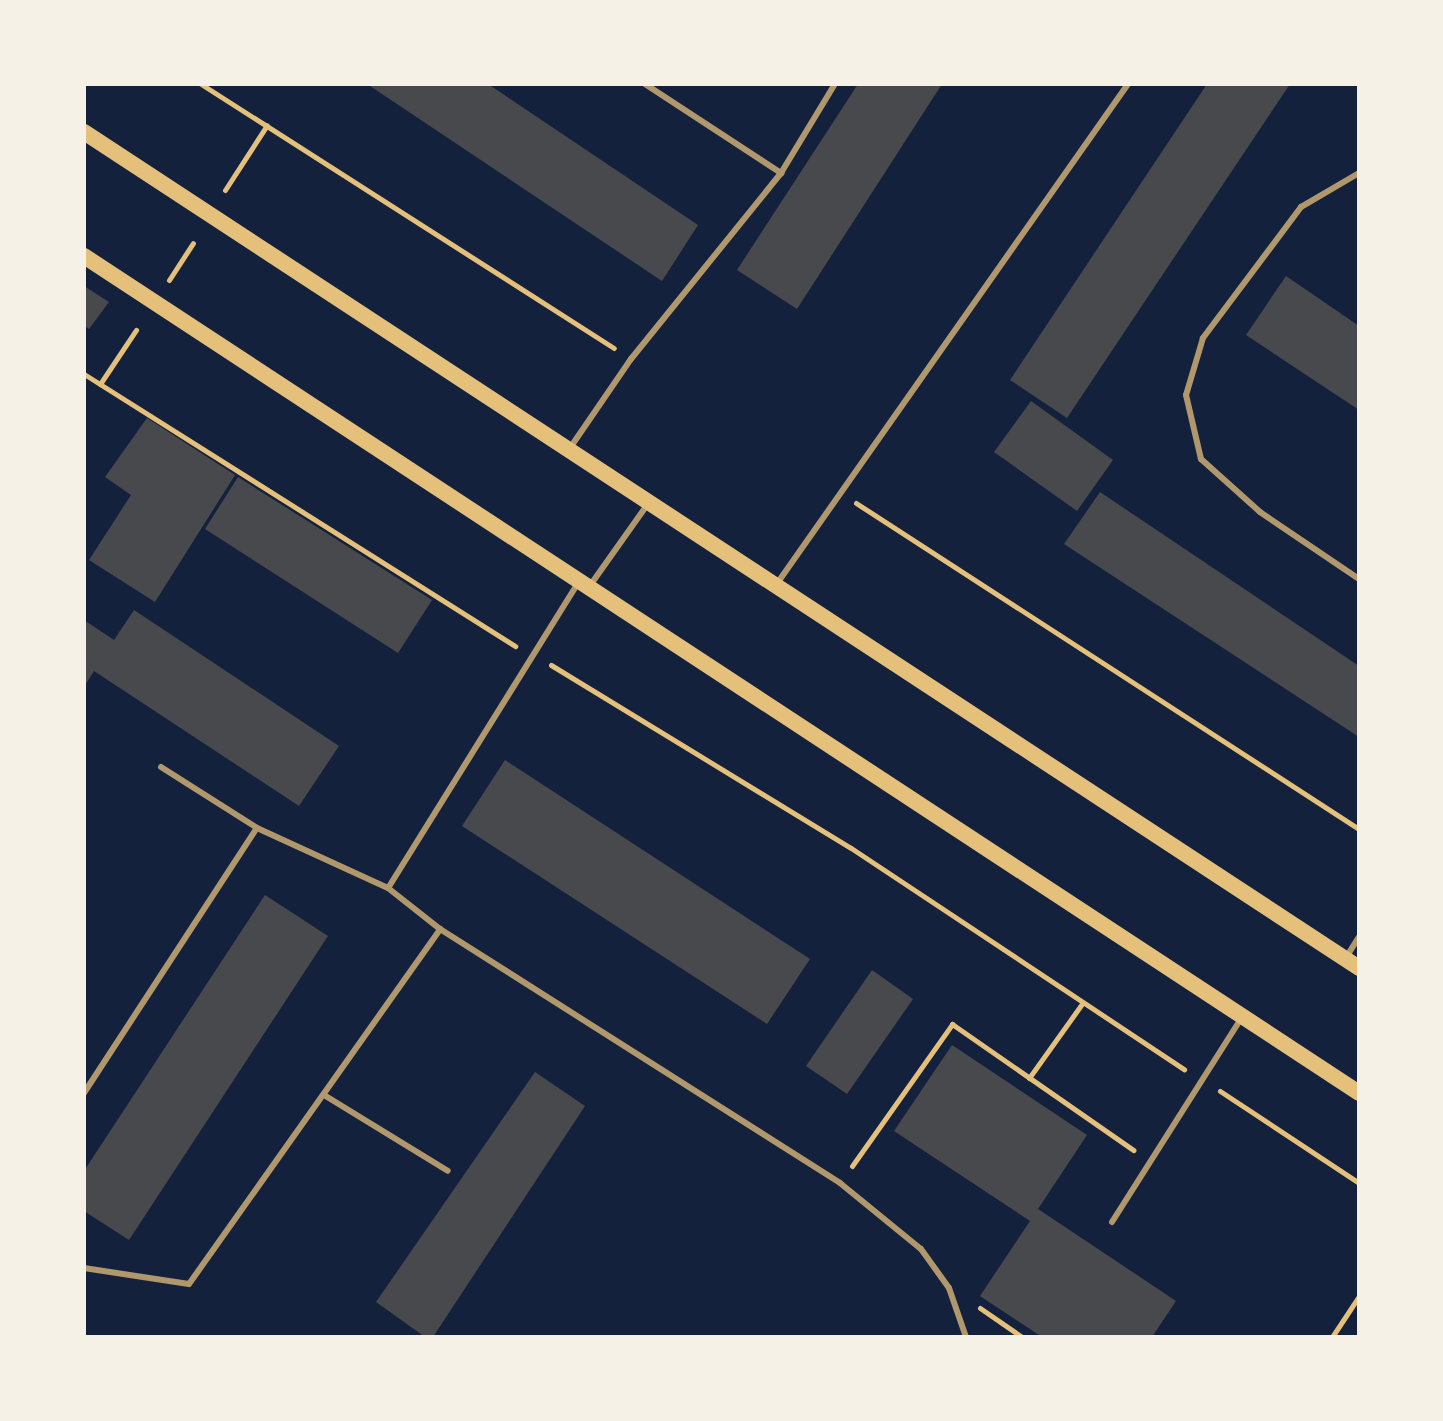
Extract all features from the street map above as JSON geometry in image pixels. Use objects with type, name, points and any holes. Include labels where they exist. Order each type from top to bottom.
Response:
[{"type":"main road","points":[[84,132],[1352,964]]},
{"type":"main road","points":[[84,256],[582,586],[1359,1093]]},
{"type":"lane","points":[[645,84],[781,173]]},
{"type":"lane","points":[[568,451],[631,359],[781,173],[835,84]]},
{"type":"lane","points":[[775,587],[1128,84]]},
{"type":"lane","points":[[1359,173],[1301,207],[1203,338],[1186,395],[1201,459],[1260,512],[1359,579]]},
{"type":"lane","points":[[388,888],[582,586],[647,504]]},
{"type":"lane","points":[[161,767],[257,828],[388,888],[440,929],[840,1183],[921,1249],[949,1288],[966,1337]]},
{"type":"lane","points":[[84,1093],[257,828]]},
{"type":"lane","points":[[84,1268],[189,1284],[440,929]]},
{"type":"lane","points":[[1352,964],[1359,937]]},
{"type":"lane","points":[[1112,1222],[1242,1017]]},
{"type":"lane","points":[[324,1095],[448,1171]]},
{"type":"path","points":[[201,84],[631,359]]},
{"type":"path","points":[[225,190],[267,125]]},
{"type":"path","points":[[169,280],[193,243]]},
{"type":"path","points":[[100,384],[136,330]]},
{"type":"path","points":[[84,374],[515,646]]},
{"type":"path","points":[[841,493],[1359,829]]},
{"type":"path","points":[[551,665],[851,848],[1081,1005],[1359,1183]]},
{"type":"path","points":[[1029,1078],[1081,1005]]},
{"type":"path","points":[[840,1183],[952,1024],[1150,1162]]},
{"type":"path","points":[[949,1288],[1022,1337]]},
{"type":"path","points":[[1332,1337],[1359,1296]]},
{"type":"building","points":[[367,84],[488,84],[698,225],[662,281]]},
{"type":"building","points":[[858,84],[942,84],[797,309],[737,270]]},
{"type":"building","points":[[1207,84],[1290,84],[1067,418],[1010,380]]},
{"type":"building","points":[[1286,276],[1359,326],[1359,410],[1246,335]]},
{"type":"building","points":[[84,286],[109,302],[89,329],[84,326]]},
{"type":"building","points":[[1031,401],[1113,460],[1077,511],[994,452]]},
{"type":"building","points":[[147,418],[235,475],[155,602],[89,560],[131,495],[105,477]]},
{"type":"building","points":[[238,477],[432,600],[398,653],[205,529]]},
{"type":"building","points":[[1100,492],[1359,666],[1359,737],[1064,544]]},
{"type":"building","points":[[134,610],[339,746],[299,806],[94,671],[84,687],[84,620],[114,640]]},
{"type":"building","points":[[505,760],[810,959],[767,1024],[462,826]]},
{"type":"building","points":[[265,895],[328,936],[129,1240],[84,1211],[84,1171]]},
{"type":"building","points":[[872,970],[913,999],[847,1094],[806,1066]]},
{"type":"building","points":[[952,1045],[1087,1135],[1038,1209],[1176,1301],[1152,1337],[1042,1337],[980,1296],[1030,1221],[894,1131]]},
{"type":"building","points":[[535,1072],[585,1106],[433,1337],[425,1337],[376,1302]]}]
